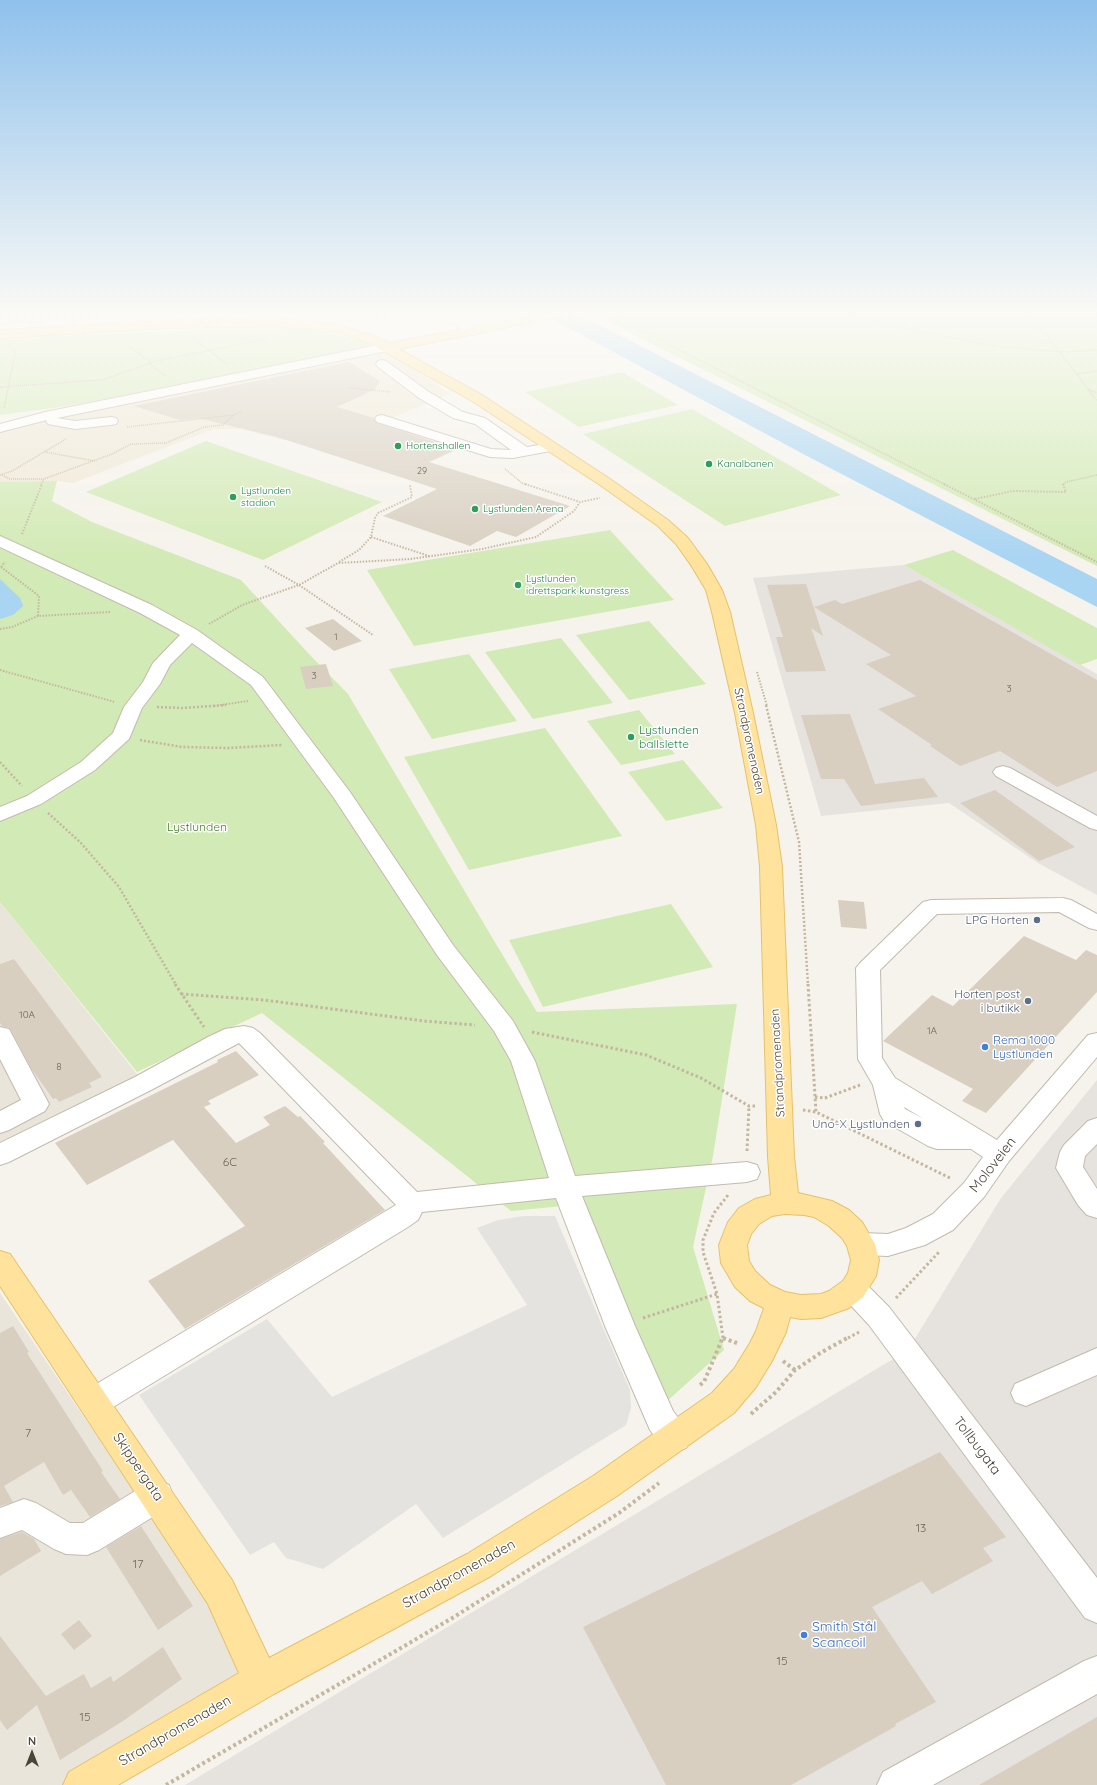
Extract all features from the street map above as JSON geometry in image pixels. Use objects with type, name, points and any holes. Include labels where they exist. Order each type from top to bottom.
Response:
[{"type":"main road","name":"Strandpromenaden","points":[[470,394],[621,493],[668,528],[682,541],[699,564],[714,590],[730,651],[759,784],[771,867],[781,1157],[785,1203]]},
{"type":"main road","name":"Strandpromenaden","points":[[473,394],[477,398]]},
{"type":"main road","points":[[785,1203],[804,1204],[822,1209],[839,1218],[852,1230],[861,1244],[865,1260],[862,1276],[853,1289],[839,1300],[821,1306],[801,1307],[780,1303],[760,1293],[745,1279],[736,1263],[733,1246],[738,1230],[749,1216],[766,1207],[785,1203]]},
{"type":"main road","name":"Skippergata","points":[[0,1262],[220,1592],[261,1680]]},
{"type":"main road","name":"Strandpromenaden","points":[[82,1785],[261,1680],[479,1565],[605,1486],[676,1438],[723,1403],[746,1378],[761,1352],[780,1303]]},
{"type":"street","points":[[0,428],[45,416],[154,394]]},
{"type":"street","points":[[423,394],[458,415],[480,421],[524,452]]},
{"type":"street","points":[[45,416],[54,422],[69,425],[111,421]]},
{"type":"street","points":[[382,419],[478,450],[504,454],[551,447]]},
{"type":"street","points":[[0,542],[146,610],[191,634],[257,681],[304,743],[343,796],[445,950],[504,1027],[523,1061],[565,1187],[620,1326],[661,1420],[676,1438]]},
{"type":"street","points":[[0,815],[34,800],[88,766],[122,735],[133,707],[151,684],[162,663],[191,634]]},
{"type":"street","points":[[1003,772],[1097,824]]},
{"type":"street","points":[[1000,1154],[971,1136],[937,1139],[893,1114],[887,1083],[870,1059],[868,968],[930,907],[1063,905],[1097,923]]},
{"type":"street","points":[[0,1155],[144,1083],[217,1043],[234,1035],[244,1034],[251,1039],[411,1203]]},
{"type":"street","points":[[0,1035],[36,1104],[0,1123]]},
{"type":"street","name":"Moloveien","points":[[861,1244],[888,1245],[915,1237],[943,1222],[974,1190],[1000,1154],[1097,1041]]},
{"type":"street","points":[[1097,1128],[1073,1152],[1070,1168],[1088,1198],[1097,1207]]},
{"type":"street","points":[[411,1203],[565,1187],[747,1172]]},
{"type":"street","points":[[94,1402],[398,1219],[408,1212],[411,1203]]},
{"type":"street","name":"Tollbugata","points":[[853,1289],[879,1316],[1097,1606]]},
{"type":"street","points":[[1026,1393],[1097,1361]]},
{"type":"street","points":[[0,1523],[24,1514],[66,1538],[86,1539],[157,1496]]},
{"type":"street","points":[[896,1785],[1097,1674]]},
{"type":"path","points":[[4,408],[6,394]]},
{"type":"path","points":[[767,394],[1097,562]]},
{"type":"path","points":[[2,475],[10,480],[44,479],[95,461],[131,444],[166,443],[204,427],[223,425],[234,414]]},
{"type":"path","points":[[44,452],[95,461]]},
{"type":"path","points":[[504,454],[502,462],[503,468],[522,483],[536,489],[580,502],[621,493]]},
{"type":"path","points":[[975,499],[1013,491],[1066,492],[1062,485],[1066,482],[1097,475]]},
{"type":"path","points":[[38,616],[39,596],[1,567],[16,549],[44,479]]},
{"type":"path","points":[[191,634],[242,605],[299,585],[358,550],[371,537],[375,518],[378,513],[412,497],[410,485]]},
{"type":"path","points":[[338,563],[410,560],[482,549],[536,537],[574,511],[580,502]]},
{"type":"path","points":[[371,537],[432,556]]},
{"type":"path","points":[[265,566],[299,585],[374,635]]},
{"type":"path","points":[[0,630],[12,627],[38,616],[146,610]]},
{"type":"path","points":[[755,665],[770,718],[798,842],[816,1112],[974,1190]]},
{"type":"path","points":[[122,735],[150,743],[182,747],[228,748],[304,743]]},
{"type":"path","points":[[0,762],[34,800],[80,842],[119,888],[181,994],[201,1024],[217,1043]]},
{"type":"path","points":[[815,1097],[825,1098],[887,1083]]},
{"type":"path","points":[[620,1326],[717,1294]]},
{"type":"path","points":[[698,1387],[704,1382],[723,1338]]},
{"type":"shaded area","points":[[169,394],[449,394],[346,437],[313,426],[284,440],[240,429],[214,429],[73,483],[57,481],[0,482],[0,433],[45,420]]},
{"type":"shaded area","points":[[904,565],[1097,674],[1097,895],[1038,863],[949,803],[821,816],[753,578]]},
{"type":"shaded area","points":[[0,902],[144,1083],[0,1155]]},
{"type":"shaded area","points":[[1097,1080],[1097,1785],[185,1785],[908,1350],[1001,1198]]},
{"type":"shaded area","points":[[524,1216],[555,1216],[630,1390],[631,1408],[626,1425],[443,1538],[416,1504],[323,1569],[286,1558],[274,1542],[250,1555],[139,1395],[267,1319],[332,1397],[527,1305],[477,1228],[498,1220]]},
{"type":"shaded area","points":[[0,1293],[255,1670],[64,1785],[0,1785]]},
{"type":"green space","points":[[0,394],[132,394],[54,408],[0,415]]},
{"type":"green space","points":[[529,394],[660,394],[678,405],[579,427]]},
{"type":"green space","points":[[753,394],[1097,394],[1097,566]]},
{"type":"green space","name":"Kanalbanen","points":[[692,409],[841,495],[725,526],[583,434]]},
{"type":"green space","name":"Lystlunden stadion","points":[[206,441],[382,502],[263,560],[86,492]]},
{"type":"green space","name":"Lystlunden","points":[[57,481],[52,501],[92,522],[241,580],[348,694],[537,1012],[737,1004],[713,1156],[693,1247],[724,1350],[646,1420],[563,1206],[511,1211],[262,1013],[137,1072],[0,902],[0,482]]},
{"type":"green space","name":"Lystlunden idrettspark kunstgress","points":[[610,530],[674,600],[414,646],[367,570]]},
{"type":"green space","points":[[953,550],[1097,628],[1097,659],[1080,665],[904,565]]},
{"type":"green space","points":[[649,621],[706,684],[629,700],[576,635]]},
{"type":"green space","points":[[561,638],[613,703],[533,719],[485,652]]},
{"type":"green space","points":[[469,654],[517,721],[432,739],[389,669]]},
{"type":"green space","name":"Lystlunden ballslette","points":[[639,710],[675,754],[621,765],[587,721]]},
{"type":"green space","points":[[545,728],[622,836],[469,870],[404,757]]},
{"type":"green space","points":[[683,760],[723,808],[666,821],[628,772]]},
{"type":"green space","points":[[671,904],[713,967],[543,1007],[509,940]]},
{"type":"water","points":[[692,394],[735,394],[1097,579],[1097,607]]},
{"type":"water","points":[[0,579],[20,598],[23,606],[13,615],[0,619]]},
{"type":"building","points":[[191,394],[365,394],[337,407],[374,418],[377,423],[458,449],[429,462],[570,506],[516,537],[497,531],[470,546],[383,516],[437,489],[277,437],[198,418],[180,420],[134,406]]},
{"type":"building","points":[[920,580],[1097,680],[1097,771],[1057,787],[1000,751],[960,766],[930,746],[932,745],[878,709],[916,696],[866,664],[891,655],[814,607],[835,600],[842,604]]},
{"type":"building","points":[[806,584],[823,636],[811,628],[826,671],[786,672],[776,637],[783,637],[767,585]]},
{"type":"building","points":[[333,619],[362,641],[334,651],[305,628]]},
{"type":"building","points":[[326,664],[333,686],[306,689],[300,667]]},
{"type":"building","points":[[850,714],[875,784],[924,778],[938,797],[861,806],[844,779],[821,779],[801,715]]},
{"type":"building","points":[[995,790],[1075,847],[1039,861],[960,803]]},
{"type":"building","points":[[838,900],[864,902],[867,929],[841,927]]},
{"type":"building","points":[[1024,936],[1076,960],[1086,950],[1097,955],[1097,992],[986,1113],[962,1101],[973,1089],[883,1041],[932,995],[953,1006]]},
{"type":"building","points":[[14,959],[102,1077],[89,1083],[92,1087],[59,1102],[56,1098],[53,1099],[31,1068],[10,1028],[2,1026],[0,1023],[0,964]]},
{"type":"building","points":[[236,1051],[259,1075],[208,1101],[211,1104],[204,1107],[236,1143],[270,1125],[263,1117],[285,1106],[298,1117],[300,1116],[325,1142],[323,1143],[385,1210],[185,1329],[148,1281],[245,1226],[173,1140],[87,1185],[55,1143],[218,1062],[217,1060]]},
{"type":"building","points":[[13,1326],[29,1352],[27,1353],[103,1471],[101,1472],[120,1499],[90,1517],[71,1490],[63,1495],[44,1462],[4,1486],[13,1502],[0,1506],[0,1333]]},
{"type":"building","points":[[940,1452],[1006,1537],[983,1548],[993,1561],[932,1594],[922,1581],[872,1607],[936,1702],[895,1724],[896,1726],[791,1785],[666,1785],[583,1627]]},
{"type":"building","points":[[141,1526],[193,1606],[158,1630],[106,1547]]},
{"type":"building","points":[[22,1532],[34,1539],[41,1551],[0,1576],[0,1539]]},
{"type":"building","points":[[79,1620],[92,1636],[74,1650],[61,1634]]},
{"type":"building","points":[[0,1636],[46,1696],[84,1674],[91,1688],[111,1676],[113,1682],[163,1647],[182,1679],[123,1721],[60,1760],[37,1705],[7,1730],[0,1720]]},
{"type":"building","points":[[1097,1717],[1097,1785],[979,1785]]},
{"type":"place","name":"Hortenshallen","points":[[398,446]]},
{"type":"place","name":"Kanalbanen","points":[[709,464]]},
{"type":"place","name":"Lystlunden stadion","points":[[233,497]]},
{"type":"place","name":"Lystlunden Arena","points":[[475,509]]},
{"type":"place","name":"Lystlunden idrettspark kunstgress","points":[[518,585]]},
{"type":"place","name":"Lystlunden ballslette","points":[[631,737]]},
{"type":"place","name":"LPG Horten","points":[[1037,920]]},
{"type":"place","name":"Horten post i butikk","points":[[1028,1001]]},
{"type":"place","name":"Rema 1000 Lystlunden","points":[[985,1047]]},
{"type":"place","name":"Uno-X Lystlunden","points":[[918,1124]]},
{"type":"place","name":"Smith Stål Scancoil","points":[[804,1635]]}]
